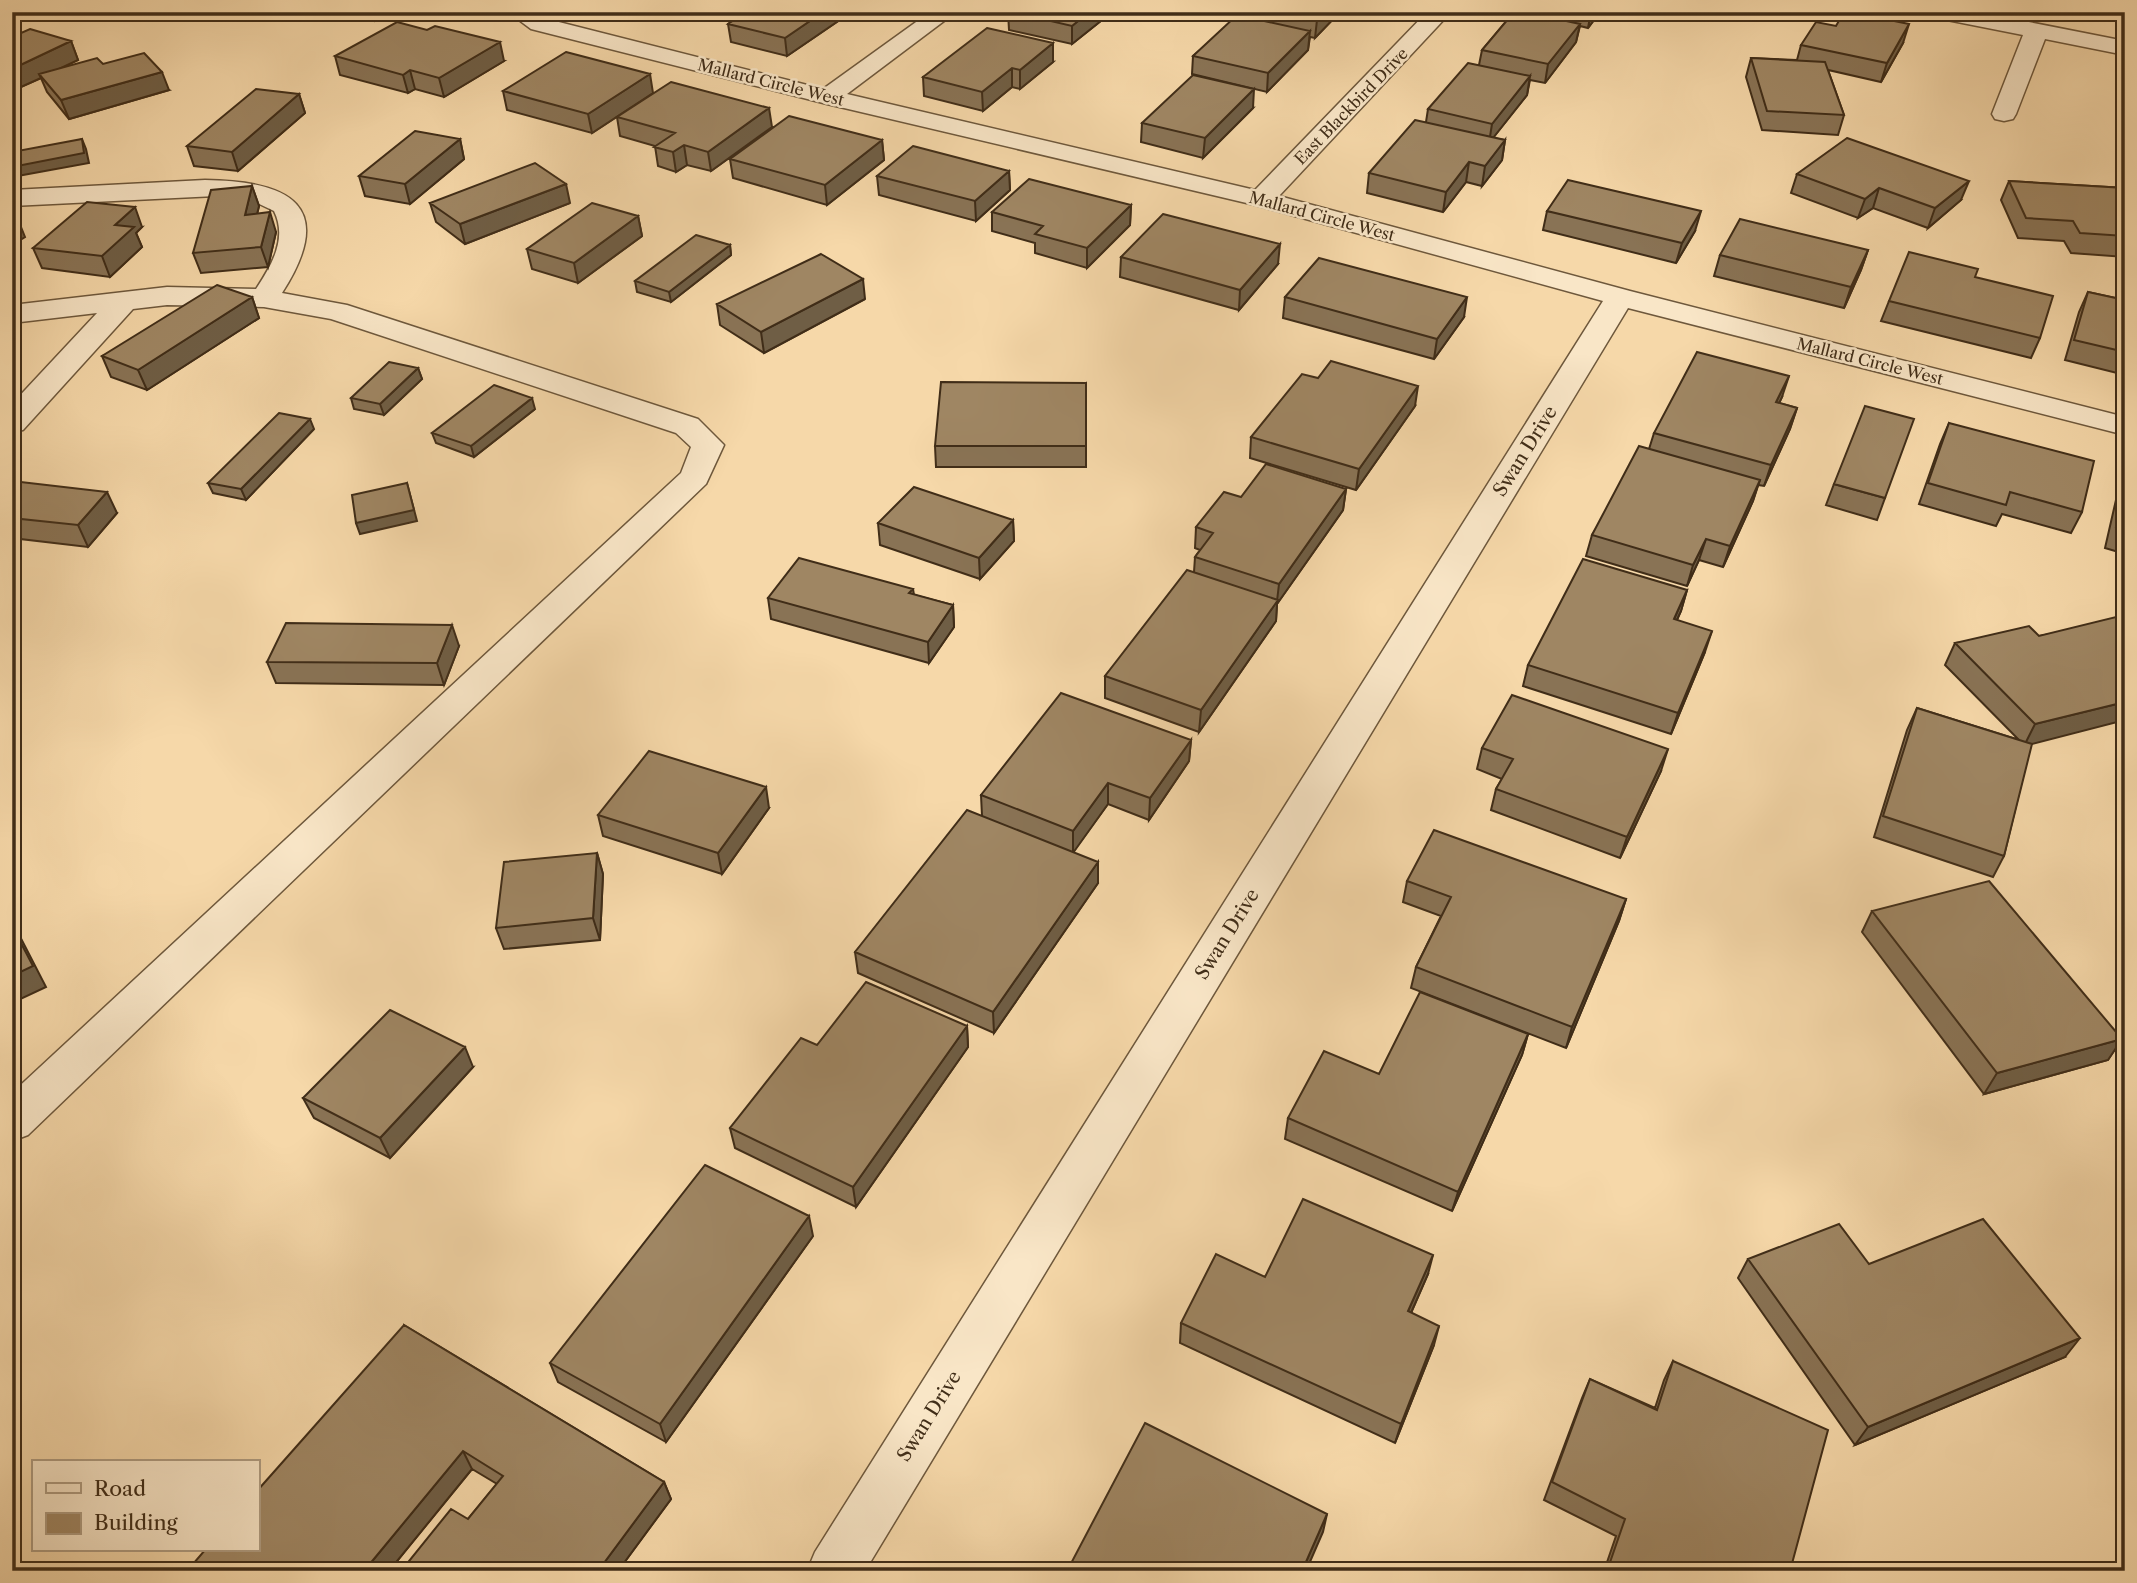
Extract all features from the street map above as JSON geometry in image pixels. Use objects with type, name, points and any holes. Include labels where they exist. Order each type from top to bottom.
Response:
[{"type":"street","name":"Mallard Circle West","points":[[519,12],[539,24],[827,96],[1261,199],[1620,297],[2125,426]]},
{"type":"street","points":[[827,96],[945,12]]},
{"type":"street","name":"East Blackbird Drive","points":[[1261,199],[1440,12]]},
{"type":"street","points":[[1942,12],[2125,48]]},
{"type":"street","points":[[2004,114],[2036,31]]},
{"type":"street","points":[[12,198],[190,188],[239,190],[265,197],[285,207],[292,220],[293,237],[290,257],[264,298]]},
{"type":"street","points":[[12,314],[167,296],[264,298],[337,311],[687,426],[708,445],[695,477],[12,1122]]},
{"type":"street","name":"Swan Drive","points":[[834,1571],[1620,297]]},
{"type":"street","points":[[12,423],[122,302]]},
{"type":"building","points":[[746,12],[823,12],[785,38],[728,24]]},
{"type":"building","points":[[1012,12],[1089,12],[1072,26]]},
{"type":"building","points":[[1281,12],[1324,12],[1317,20]]},
{"type":"building","points":[[1514,12],[1580,24],[1548,64],[1482,50]]},
{"type":"building","points":[[1844,12],[1909,24],[1887,63],[1801,45],[1816,22],[1836,26]]},
{"type":"building","points":[[1237,15],[1310,31],[1268,73],[1193,56]]},
{"type":"building","points":[[397,22],[427,30],[435,26],[500,42],[439,78],[410,70],[403,75],[335,56]]},
{"type":"building","points":[[987,28],[1053,43],[1020,70],[1012,68],[982,92],[923,77]]},
{"type":"building","points":[[30,29],[71,41],[12,69],[12,37]]},
{"type":"building","points":[[566,52],[650,74],[588,114],[503,91]]},
{"type":"building","points":[[144,53],[162,72],[61,100],[39,74],[97,58],[103,64]]},
{"type":"building","points":[[1751,58],[1825,62],[1844,115],[1767,111]]},
{"type":"building","points":[[1468,63],[1530,76],[1492,124],[1428,109]]},
{"type":"building","points":[[1193,75],[1254,89],[1205,138],[1142,123]]},
{"type":"building","points":[[671,82],[769,108],[708,152],[684,145],[673,152],[654,147],[675,133],[617,117]]},
{"type":"building","points":[[256,89],[299,94],[232,152],[187,146]]},
{"type":"building","points":[[789,116],[882,140],[825,185],[730,159]]},
{"type":"building","points":[[1415,120],[1505,140],[1485,166],[1469,162],[1446,192],[1369,173]]},
{"type":"building","points":[[415,131],[460,139],[405,184],[359,176]]},
{"type":"building","points":[[1847,138],[1969,181],[1935,208],[1879,188],[1865,199],[1797,174]]},
{"type":"building","points":[[82,139],[84,153],[12,167],[12,152]]},
{"type":"building","points":[[913,146],[1009,171],[975,201],[877,176]]},
{"type":"building","points":[[535,163],[566,184],[460,224],[430,203]]},
{"type":"building","points":[[1029,179],[1131,205],[1087,248],[1035,234],[1043,226],[992,212]]},
{"type":"building","points":[[1568,180],[1701,211],[1682,243],[1547,211]]},
{"type":"building","points":[[2009,181],[2125,188],[2125,236],[2080,233],[2073,221],[2026,218]]},
{"type":"building","points":[[252,186],[245,215],[270,212],[261,247],[193,253],[211,190]]},
{"type":"building","points":[[87,202],[135,207],[115,225],[134,227],[102,256],[33,248]]},
{"type":"building","points":[[592,203],[638,216],[574,263],[527,249]]},
{"type":"building","points":[[1163,214],[1280,244],[1240,290],[1121,257]]},
{"type":"building","points":[[1740,219],[1868,250],[1851,287],[1720,255]]},
{"type":"building","points":[[696,235],[730,245],[669,292],[635,281]]},
{"type":"building","points":[[1909,252],[1978,269],[1975,277],[2053,296],[2040,338],[1889,301]]},
{"type":"building","points":[[821,254],[863,279],[761,332],[717,304]]},
{"type":"building","points":[[1319,258],[1467,297],[1437,339],[1285,297]]},
{"type":"building","points":[[217,285],[252,297],[138,370],[102,356]]},
{"type":"building","points":[[2088,292],[2125,300],[2125,352],[2074,340]]},
{"type":"building","points":[[1697,352],[1789,376],[1776,402],[1797,408],[1771,465],[1654,433]]},
{"type":"building","points":[[1331,361],[1418,386],[1359,469],[1251,437],[1302,374],[1318,378]]},
{"type":"building","points":[[389,362],[418,368],[380,404],[351,398]]},
{"type":"building","points":[[941,382],[1086,383],[1086,446],[935,446]]},
{"type":"building","points":[[494,385],[532,398],[471,446],[432,433]]},
{"type":"building","points":[[1865,406],[1914,419],[1885,498],[1834,484]]},
{"type":"building","points":[[279,413],[310,419],[241,489],[208,483]]},
{"type":"building","points":[[1949,423],[2094,461],[2082,512],[2010,492],[2006,505],[1928,483]]},
{"type":"building","points":[[1639,446],[1760,480],[1730,546],[1706,539],[1693,565],[1592,535]]},
{"type":"building","points":[[1266,464],[1346,489],[1279,584],[1195,557],[1213,533],[1196,527],[1224,492],[1241,497]]},
{"type":"building","points":[[12,481],[107,492],[78,525],[12,518]]},
{"type":"building","points":[[407,483],[414,510],[356,523],[352,495]]},
{"type":"building","points":[[914,487],[1013,520],[979,558],[878,523]]},
{"type":"building","points":[[2125,488],[2125,530],[2116,527]]},
{"type":"building","points":[[799,558],[913,589],[909,593],[953,605],[928,642],[768,598]]},
{"type":"building","points":[[1583,559],[1687,590],[1674,619],[1712,631],[1678,713],[1528,665]]},
{"type":"building","points":[[1187,570],[1278,600],[1201,710],[1105,676]]},
{"type":"building","points":[[2120,616],[2125,621],[2125,702],[2035,724],[1955,643],[2029,626],[2039,636]]},
{"type":"building","points":[[286,623],[452,625],[437,663],[267,662]]},
{"type":"building","points":[[1061,693],[1191,740],[1150,798],[1108,783],[1073,831],[981,795]]},
{"type":"building","points":[[1512,695],[1668,749],[1627,837],[1496,789],[1513,759],[1482,748]]},
{"type":"building","points":[[1917,708],[2032,744],[2004,856],[1883,816]]},
{"type":"building","points":[[649,751],[766,787],[718,853],[598,815]]},
{"type":"building","points":[[967,810],[1098,862],[993,1012],[855,952]]},
{"type":"building","points":[[1434,830],[1626,899],[1572,1027],[1416,967],[1451,897],[1407,881]]},
{"type":"building","points":[[597,853],[593,918],[496,928],[504,862]]},
{"type":"building","points":[[1989,881],[2122,1039],[1997,1073],[1872,911]]},
{"type":"building","points":[[12,926],[33,966],[12,976]]},
{"type":"building","points":[[866,982],[967,1026],[853,1187],[730,1128],[801,1038],[817,1045]]},
{"type":"building","points":[[1420,992],[1528,1034],[1458,1192],[1288,1118],[1324,1051],[1379,1074]]},
{"type":"building","points":[[390,1010],[465,1047],[380,1138],[303,1098]]},
{"type":"building","points":[[705,1165],[809,1216],[660,1424],[550,1363]]},
{"type":"building","points":[[1303,1199],[1433,1255],[1408,1311],[1439,1326],[1401,1424],[1181,1323],[1216,1254],[1265,1277]]},
{"type":"building","points":[[1983,1219],[2080,1338],[1868,1427],[1748,1259],[1839,1224],[1869,1264]]},
{"type":"building","points":[[404,1325],[664,1482],[598,1571],[401,1571],[451,1509],[468,1519],[503,1476],[463,1451],[364,1571],[187,1571],[203,1552],[259,1552],[259,1489]]},
{"type":"building","points":[[1673,1361],[1828,1430],[1790,1571],[1607,1571],[1625,1519],[1552,1482],[1590,1379],[1657,1410]]},
{"type":"building","points":[[1145,1423],[1327,1514],[1302,1571],[1067,1571]]}]
